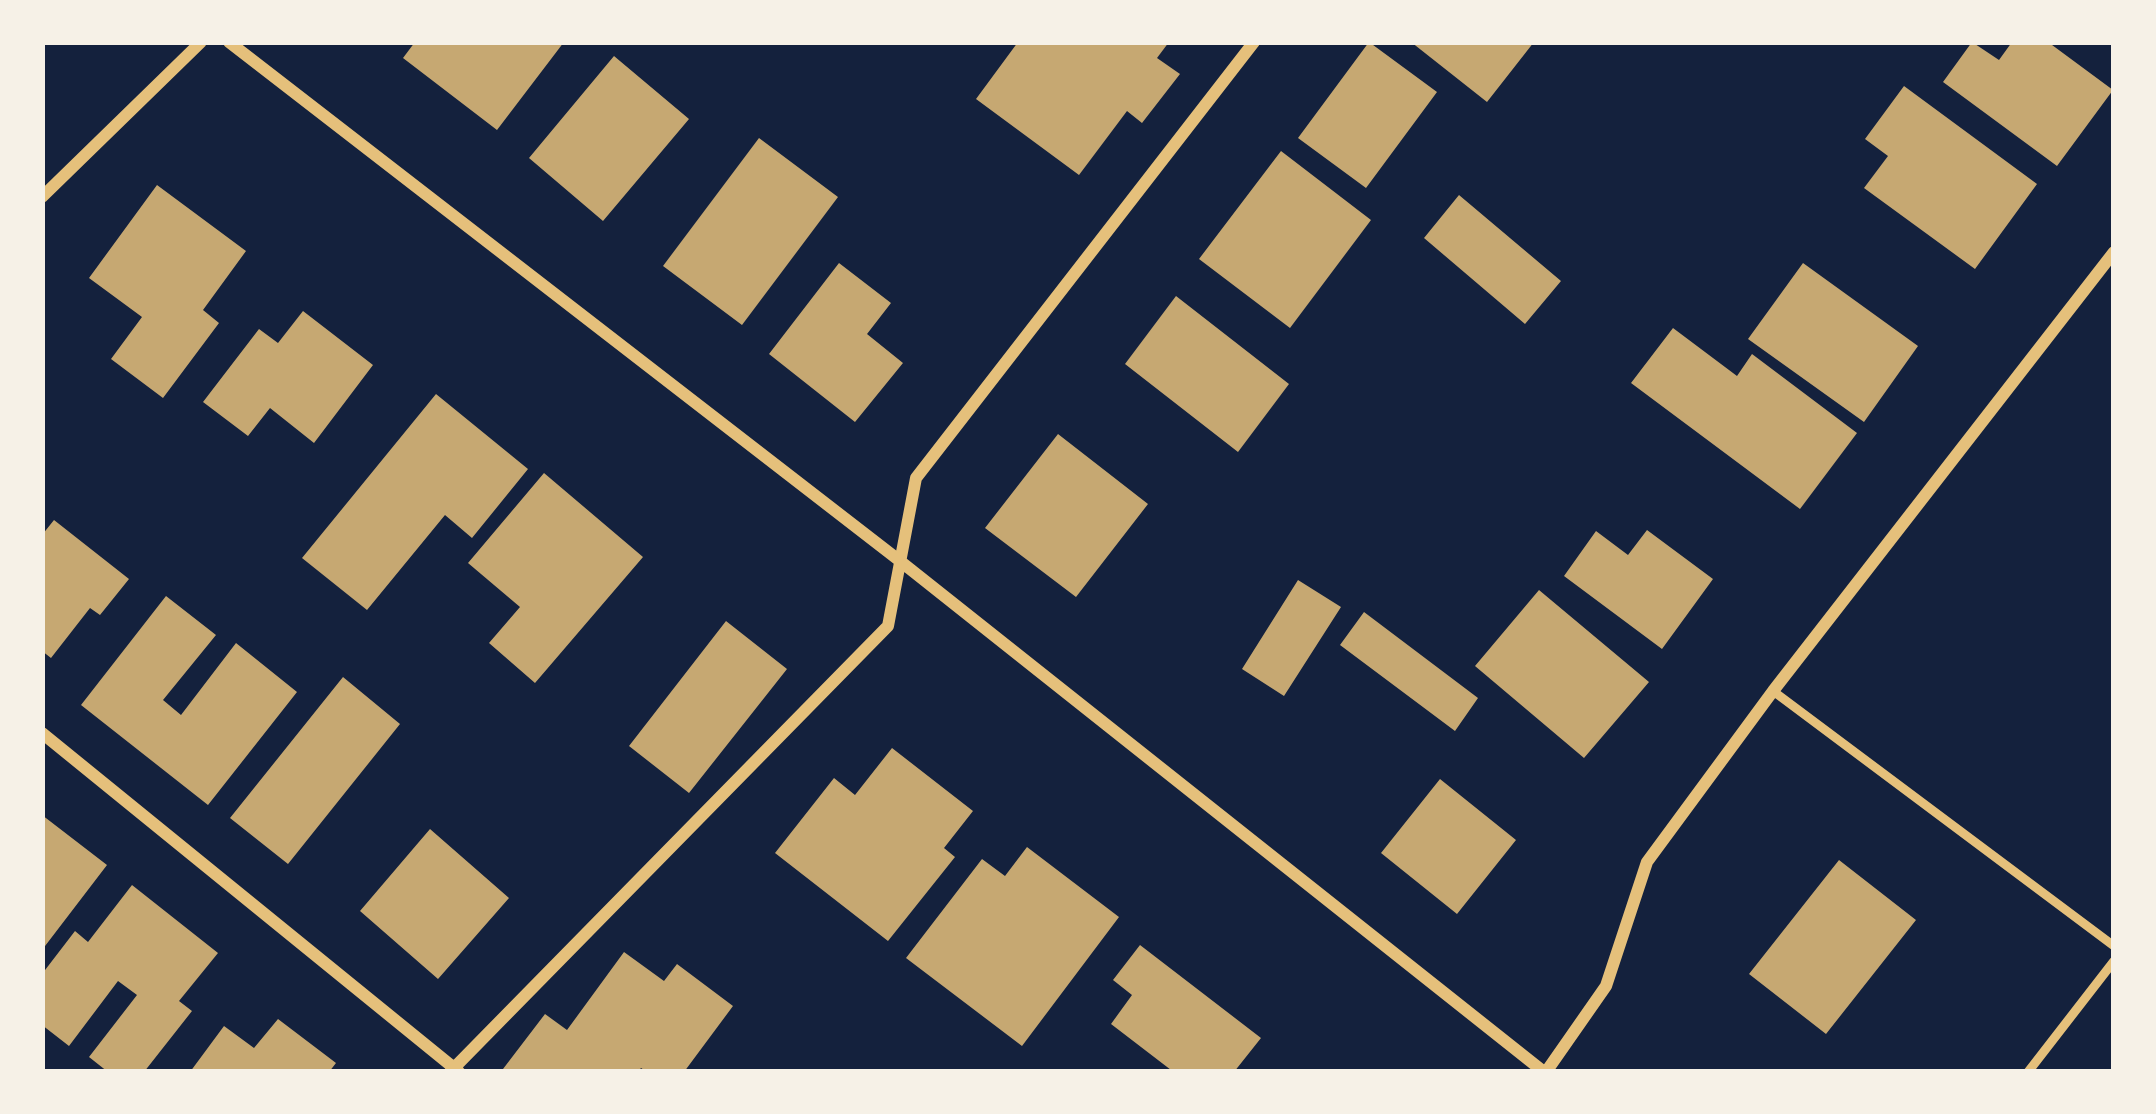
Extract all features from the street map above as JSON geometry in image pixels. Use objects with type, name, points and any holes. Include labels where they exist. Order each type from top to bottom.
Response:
[{"type":"street","points":[[42,197],[200,42]]},
{"type":"street","points":[[229,42],[900,561],[1545,1072],[1606,986],[1647,862],[2114,252]]},
{"type":"street","points":[[42,733],[454,1071],[888,626],[916,478],[1254,42]]},
{"type":"lane","points":[[1773,692],[2114,946]]},
{"type":"lane","points":[[2028,1072],[2114,961]]},
{"type":"building","points":[[415,42],[564,42],[497,130],[403,58]]},
{"type":"building","points":[[1018,42],[1169,42],[1157,58],[1180,74],[1142,123],[1127,111],[1079,175],[976,99]]},
{"type":"building","points":[[1369,42],[1437,92],[1366,188],[1298,138]]},
{"type":"building","points":[[1411,42],[1534,42],[1487,102]]},
{"type":"building","points":[[1972,42],[1999,60],[2012,42],[2048,42],[2113,90],[2057,166],[1943,82]]},
{"type":"building","points":[[614,56],[689,119],[603,221],[529,158]]},
{"type":"building","points":[[1904,86],[2037,184],[1975,269],[1864,188],[1888,156],[1865,139]]},
{"type":"building","points":[[759,138],[838,197],[742,325],[663,266]]},
{"type":"building","points":[[1281,151],[1371,220],[1290,328],[1199,259]]},
{"type":"building","points":[[157,185],[246,251],[203,310],[219,323],[163,398],[111,359],[142,317],[89,278]]},
{"type":"building","points":[[1459,195],[1561,281],[1525,324],[1424,238]]},
{"type":"building","points":[[839,263],[891,303],[867,334],[903,363],[855,422],[769,354]]},
{"type":"building","points":[[1803,263],[1918,346],[1864,422],[1748,339]]},
{"type":"building","points":[[1176,296],[1289,384],[1238,452],[1125,364]]},
{"type":"building","points":[[303,311],[373,365],[314,443],[270,408],[248,436],[203,402],[259,329],[278,343]]},
{"type":"building","points":[[1673,328],[1737,376],[1752,354],[1857,433],[1800,509],[1631,383]]},
{"type":"building","points":[[436,394],[528,469],[472,538],[445,515],[367,610],[302,558]]},
{"type":"building","points":[[1058,434],[1148,504],[1076,597],[985,528]]},
{"type":"building","points":[[544,473],[643,557],[535,683],[489,643],[520,607],[468,563]]},
{"type":"building","points":[[54,520],[129,579],[100,615],[90,608],[51,658],[42,651],[42,535]]},
{"type":"building","points":[[1647,530],[1713,579],[1662,649],[1564,576],[1596,531],[1628,555]]},
{"type":"building","points":[[1298,580],[1341,607],[1284,696],[1242,669]]},
{"type":"building","points":[[1539,590],[1649,682],[1584,758],[1475,666]]},
{"type":"building","points":[[166,596],[216,635],[163,700],[181,715],[236,643],[297,692],[208,805],[81,705]]},
{"type":"building","points":[[1364,612],[1478,698],[1455,731],[1340,645]]},
{"type":"building","points":[[726,621],[787,669],[689,793],[629,746]]},
{"type":"building","points":[[343,677],[400,724],[288,864],[230,818]]},
{"type":"building","points":[[892,748],[973,811],[944,848],[955,857],[888,941],[775,853],[834,778],[855,795]]},
{"type":"building","points":[[1440,779],[1516,840],[1457,914],[1381,853]]},
{"type":"building","points":[[42,815],[107,865],[42,950]]},
{"type":"building","points":[[430,829],[509,898],[438,979],[360,911]]},
{"type":"building","points":[[1027,847],[1119,917],[1022,1046],[906,958],[982,859],[1005,876]]},
{"type":"building","points":[[1839,860],[1916,920],[1826,1034],[1749,974]]},
{"type":"building","points":[[132,885],[218,953],[179,1001],[192,1011],[144,1072],[108,1072],[89,1057],[137,995],[118,981],[69,1046],[42,1025],[42,974],[75,931],[88,942]]},
{"type":"building","points":[[1140,945],[1261,1038],[1234,1072],[1169,1072],[1111,1024],[1132,995],[1113,980]]},
{"type":"building","points":[[624,952],[664,981],[677,964],[733,1006],[684,1072],[503,1069],[545,1014],[567,1030]]},
{"type":"building","points":[[278,1019],[336,1063],[329,1072],[190,1072],[224,1026],[254,1048]]}]
